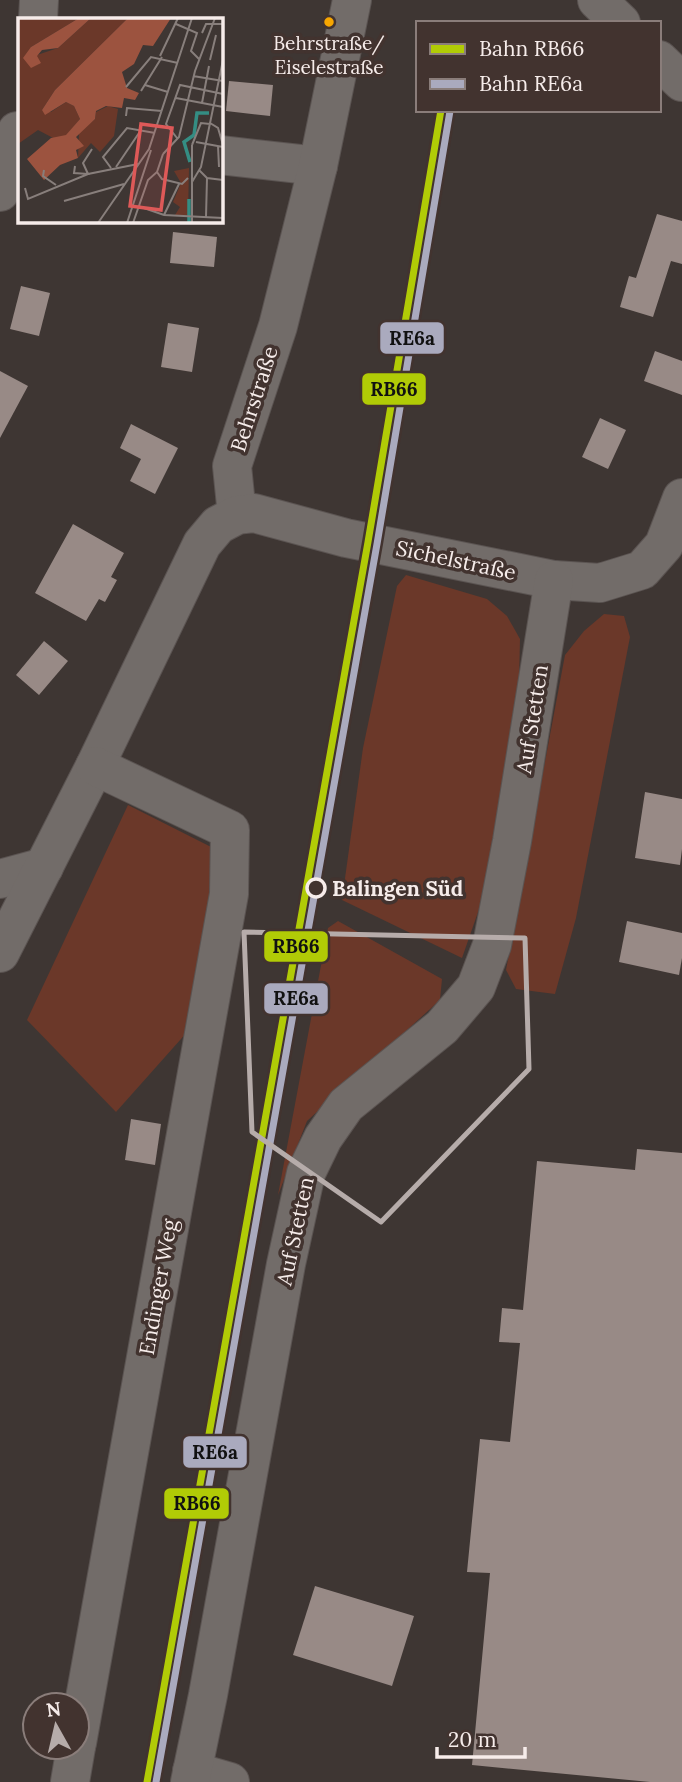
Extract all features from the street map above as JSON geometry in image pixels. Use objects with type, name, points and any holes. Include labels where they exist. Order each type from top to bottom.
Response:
[{"type":"street","points":[[38,18],[40,0]]},
{"type":"street","name":"Behrstraße","points":[[237,515],[232,466],[278,326],[317,166],[352,0]]},
{"type":"street","points":[[597,0],[619,21]]},
{"type":"street","points":[[661,62],[682,82]]},
{"type":"street","points":[[0,192],[12,130]]},
{"type":"street","points":[[222,155],[317,166]]},
{"type":"street","name":"Sichelstraße","points":[[237,515],[254,513],[346,538],[554,580],[600,583],[642,570],[664,545],[682,498]]},
{"type":"street","points":[[0,953],[95,766],[202,544],[218,525],[237,515]]},
{"type":"street","name":"Auf Stetten","points":[[191,1777],[286,1264],[306,1173],[323,1138],[346,1105],[442,1027],[476,987],[492,945],[510,854],[554,580]]},
{"type":"street","name":"Endinger Weg","points":[[87,1691],[229,894],[230,830],[95,766]]},
{"type":"street","points":[[0,879],[44,867]]},
{"type":"street","name":"Endinger Weg","points":[[70,1782],[74,1761]]},
{"type":"street","points":[[191,1777],[230,1782]]},
{"type":"highlighted area","points":[[244,932],[525,938],[529,1069],[381,1222],[252,1132]]},
{"type":"shaded area","points":[[406,575],[487,599],[507,616],[520,639],[519,681],[484,895],[462,958],[342,900],[363,748],[397,586]]},
{"type":"shaded area","points":[[604,614],[624,616],[630,637],[576,918],[555,994],[516,989],[506,970],[565,655],[584,631]]},
{"type":"shaded area","points":[[128,805],[221,852],[189,1030],[116,1112],[27,1020]]},
{"type":"shaded area","points":[[338,921],[442,979],[440,1000],[307,1121],[278,1195],[328,928]]},
{"type":"building","points":[[229,81],[273,85],[270,116],[226,111]]},
{"type":"building","points":[[657,214],[682,221],[682,264],[671,261],[653,317],[620,307],[629,276],[636,278]]},
{"type":"building","points":[[173,232],[217,237],[214,267],[170,263]]},
{"type":"building","points":[[21,286],[50,293],[39,336],[10,329]]},
{"type":"building","points":[[168,323],[199,328],[192,372],[161,367]]},
{"type":"building","points":[[655,351],[682,361],[682,395],[644,381]]},
{"type":"building","points":[[0,371],[28,386],[0,438]]},
{"type":"building","points":[[600,418],[626,430],[608,469],[582,457]]},
{"type":"building","points":[[131,424],[178,448],[155,494],[130,481],[141,459],[120,448]]},
{"type":"building","points":[[73,524],[124,553],[111,577],[117,580],[105,602],[99,599],[86,621],[35,593]]},
{"type":"building","points":[[44,641],[68,661],[39,695],[16,675]]},
{"type":"building","points":[[645,792],[682,799],[680,865],[635,858]]},
{"type":"building","points":[[627,921],[682,933],[679,975],[619,962]]},
{"type":"building","points":[[131,1119],[161,1124],[155,1165],[125,1160]]},
{"type":"building","points":[[637,1149],[682,1153],[682,1782],[650,1782],[472,1765],[490,1573],[467,1572],[480,1439],[510,1442],[520,1343],[499,1342],[502,1308],[523,1310],[537,1161],[635,1170]]},
{"type":"building","points":[[315,1586],[414,1616],[392,1686],[293,1655]]},
{"type":"rail line","name":"RB66","points":[[147,1782],[368,542],[441,112]]},
{"type":"rail line","name":"RE6a","points":[[156,1782],[377,544],[450,112]]},
{"type":"place","name":"Behrstraße/ Eiselestraße","points":[[329,22]]},
{"type":"place","name":"Balingen Süd","points":[[316,888]]}]
